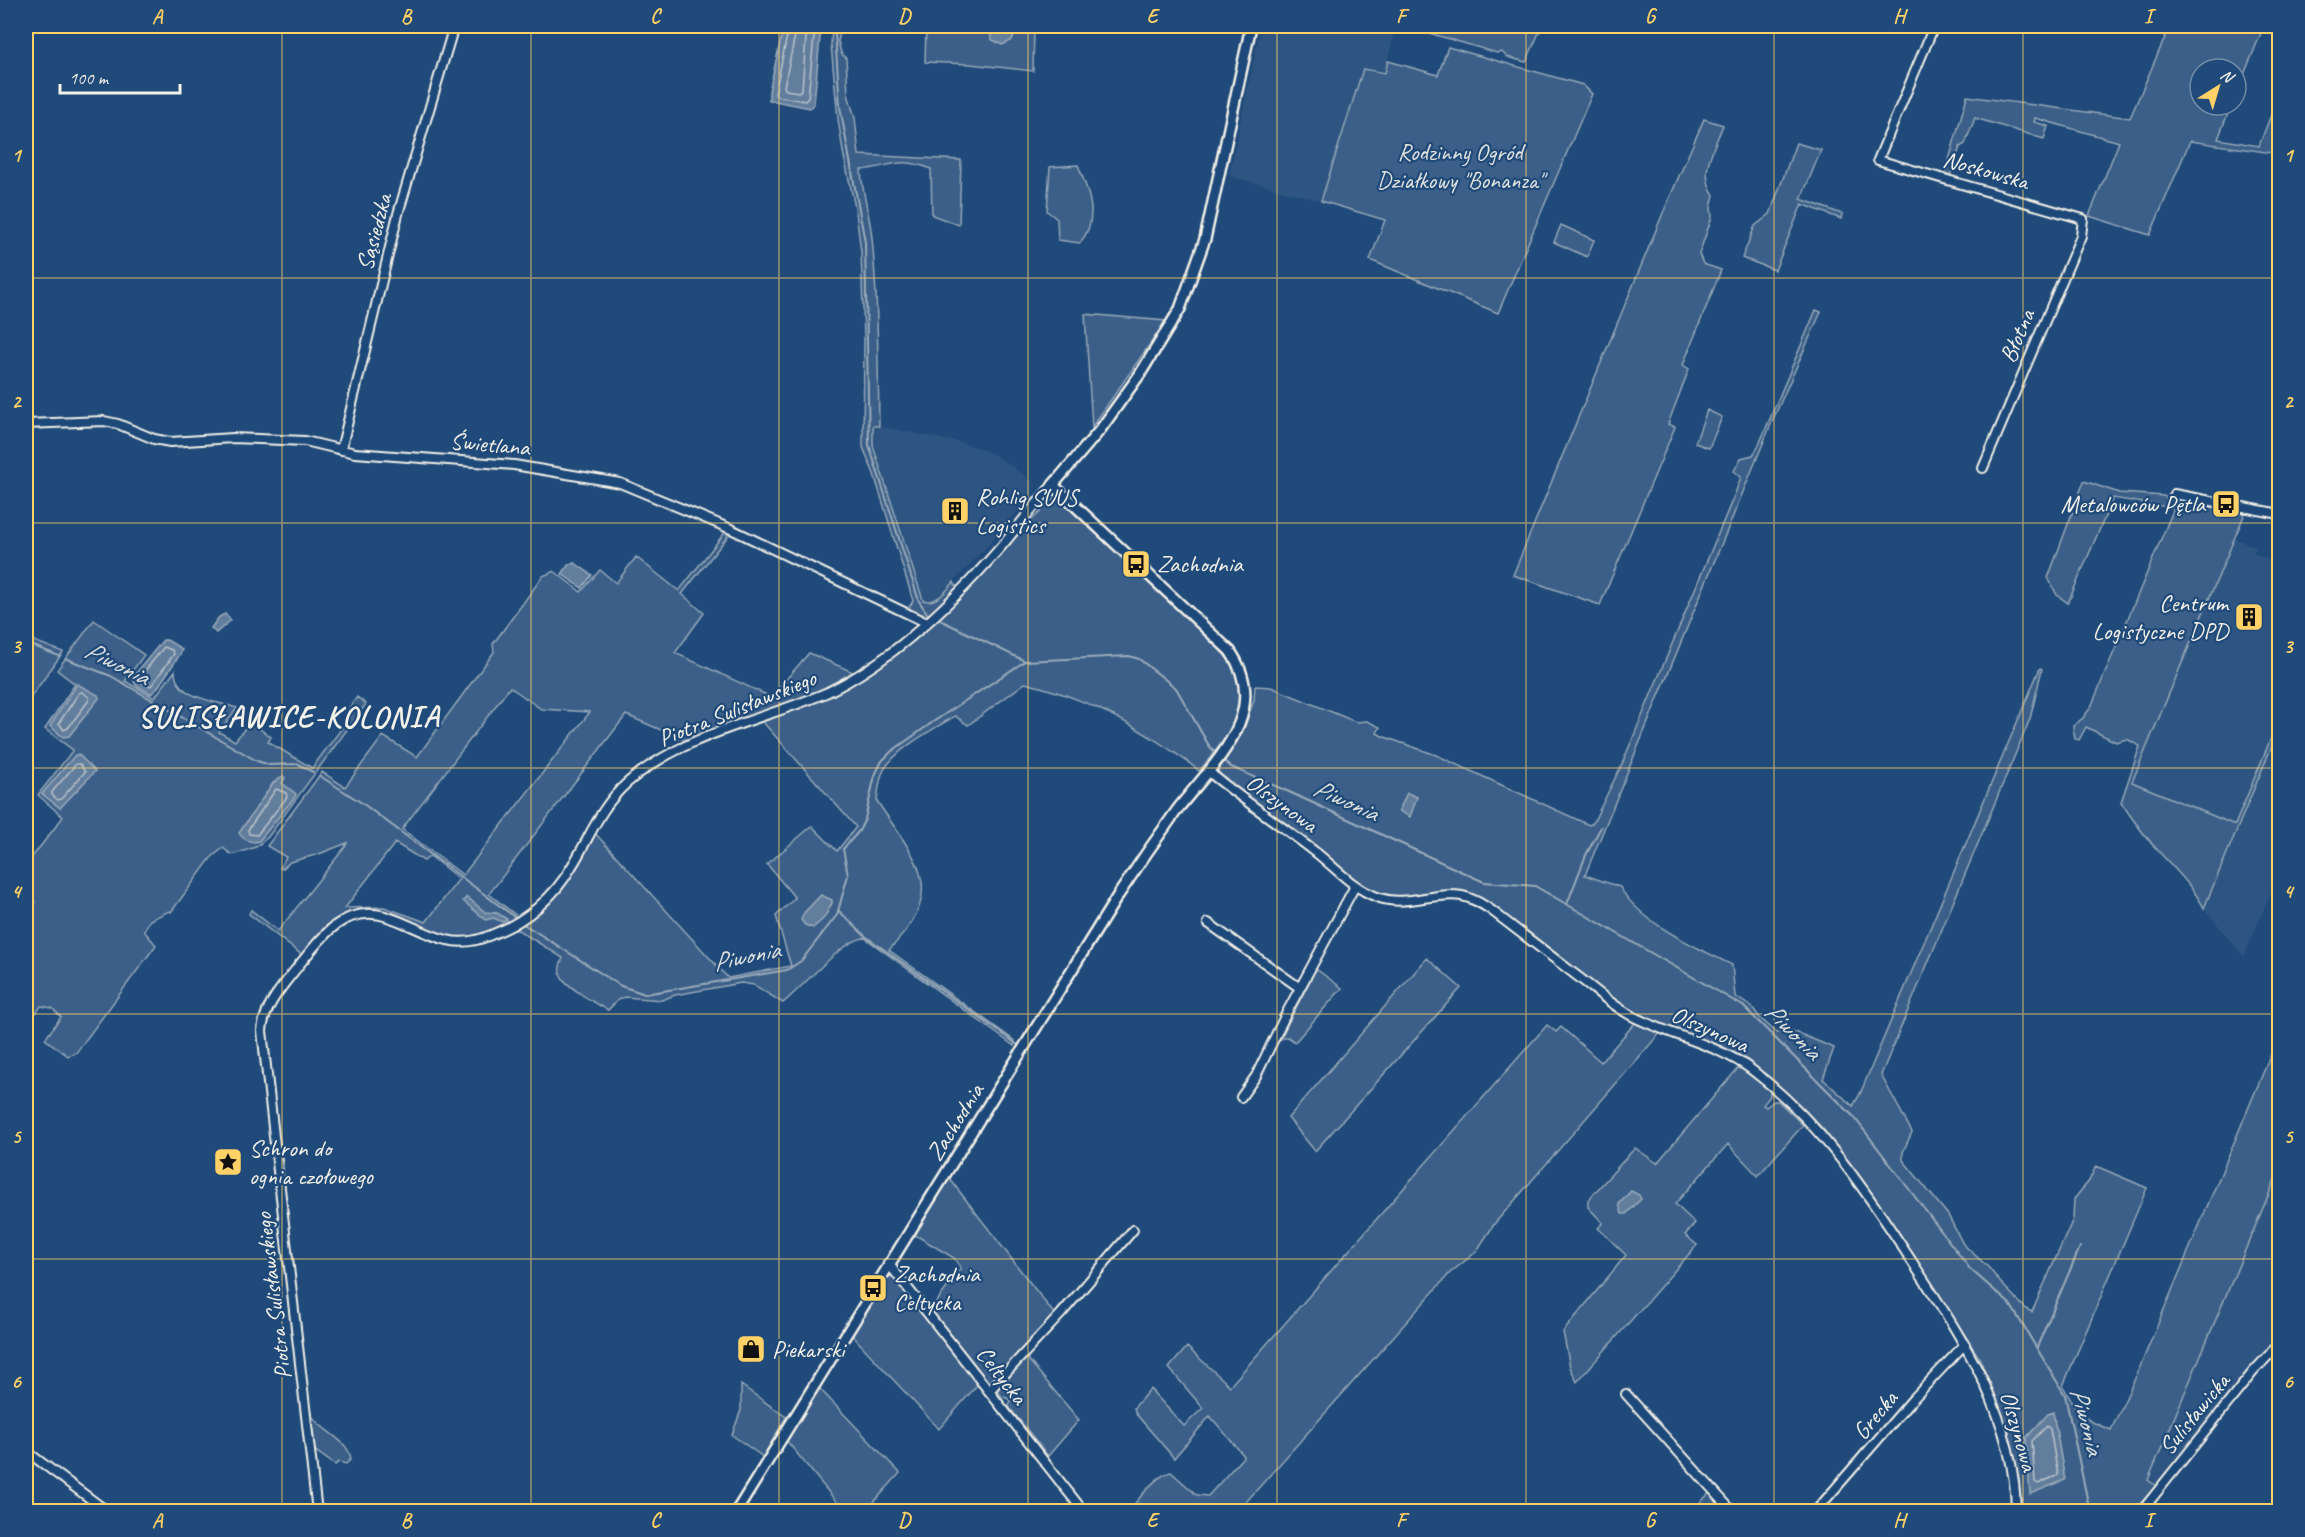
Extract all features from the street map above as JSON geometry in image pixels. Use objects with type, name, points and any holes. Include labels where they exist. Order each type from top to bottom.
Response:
[{"type":"street","name":"Sąsiedzka","points":[[341,450],[399,214],[454,26]]},
{"type":"street","points":[[1053,485],[1100,430],[1140,374],[1180,309],[1205,239],[1251,26]]},
{"type":"street","name":"Noskowska","points":[[1934,26],[1878,160],[2083,219]]},
{"type":"street","name":"Błotna","points":[[1983,468],[2081,236],[2083,219]]},
{"type":"street","name":"Świetlana","points":[[26,424],[104,421],[154,439],[171,442],[232,438],[296,440],[355,453],[514,465],[620,483],[744,535],[925,622]]},
{"type":"street","name":"Piotra Sulisławskiego","points":[[317,1512],[263,1042],[263,1023],[273,1001],[324,935],[348,918],[367,914],[388,916],[437,937],[457,942],[476,940],[510,926],[537,908],[557,889],[573,865],[602,811],[616,793],[639,773],[694,742],[810,700],[846,684],[884,659],[994,555],[1053,485]]},
{"type":"street","name":"Zachodnia","points":[[736,1512],[888,1263],[1144,856],[1220,757],[1236,729],[1245,704],[1245,681],[1237,662],[1217,638],[1053,485]]},
{"type":"street","points":[[2174,494],[2280,514]]},
{"type":"street","name":"Olszynowa","points":[[1209,772],[1255,810],[1314,851],[1355,886],[1388,900],[1410,901],[1455,895],[1473,899],[1491,910],[1622,1010],[1729,1056],[1754,1071],[1802,1114],[1840,1158],[1880,1214],[1965,1344],[1988,1389],[2003,1428],[2014,1476],[2016,1512]]},
{"type":"street","points":[[1241,1097],[1256,1076],[1355,886]]},
{"type":"street","points":[[1208,923],[1300,988]]},
{"type":"street","points":[[989,1391],[1061,1314],[1133,1230]]},
{"type":"street","name":"Celtycka","points":[[888,1263],[1083,1512]]},
{"type":"street","name":"Sulisławicka","points":[[2141,1512],[2280,1343]]},
{"type":"street","name":"Grecka","points":[[1815,1512],[1907,1406],[1965,1344]]},
{"type":"street","points":[[2272,1351],[2280,1356]]},
{"type":"street","points":[[1626,1394],[1733,1512]]},
{"type":"street","points":[[26,1451],[108,1512]]},
{"type":"shaded area","points":[[1261,26],[1369,26],[1394,32],[1385,73],[1363,69],[1321,201],[1229,176]]},
{"type":"shaded area","points":[[1798,26],[1868,26],[1867,34]]},
{"type":"shaded area","points":[[873,425],[963,443],[989,452],[1018,470],[1032,482],[1033,493],[935,601],[923,600],[873,446]]},
{"type":"shaded area","points":[[2234,538],[2256,547],[2254,553],[2279,564],[2279,719],[2235,825],[2132,782]]},
{"type":"shaded area","points":[[2279,729],[2279,873],[2244,957],[2204,908]]},
{"type":"shaded area","points":[[2279,1170],[2279,1337],[2254,1363],[2156,1486],[2148,1481]]},
{"type":"green space","points":[[832,26],[842,26],[838,41],[841,53],[846,58],[848,94],[855,118],[859,155],[961,160],[959,225],[932,215],[931,169],[903,163],[861,170],[872,238],[877,308],[879,426],[873,426],[873,446],[923,600],[936,599],[954,582],[957,588],[931,613],[925,615],[908,609],[913,601],[874,474],[863,447],[864,337],[861,252],[856,212],[838,119],[831,45]]},
{"type":"green space","points":[[926,26],[1034,26],[1033,71],[925,62]]},
{"type":"green space","points":[[1405,26],[1542,26],[1526,62],[1507,57],[1502,52],[1497,53]]},
{"type":"green space","points":[[2170,26],[2264,26],[2248,65],[2248,57],[2188,57],[2188,117],[2226,117],[2218,139],[2259,146],[2279,94],[2279,154],[2190,141],[2150,235],[2089,216],[2119,142],[2035,118],[2034,122],[2048,126],[2044,139],[1975,118],[1965,144],[1960,147],[1951,174],[1945,174],[1967,96],[2130,118]]},
{"type":"green space","name":"Rodzinny Ogród Działkowy \"Bonanza\"","points":[[1448,47],[1583,85],[1592,94],[1498,313],[1370,260],[1385,220],[1321,201],[1363,69],[1385,73],[1388,61],[1438,75]]},
{"type":"green space","points":[[1704,119],[1723,125],[1707,169],[1709,186],[1714,195],[1711,207],[1712,217],[1699,254],[1703,264],[1721,270],[1683,365],[1689,369],[1668,424],[1675,427],[1600,605],[1513,575]]},
{"type":"green space","points":[[1796,143],[1821,150],[1801,199],[1842,214],[1841,219],[1802,204],[1775,270],[1742,258],[1755,226],[1770,214]]},
{"type":"green space","points":[[1078,165],[1091,205],[1090,224],[1080,243],[1058,240],[1057,219],[1047,211],[1050,167]]},
{"type":"green space","points":[[1561,225],[1594,240],[1587,257],[1554,242]]},
{"type":"green space","points":[[1816,310],[1821,312],[1771,424],[1585,875],[1620,887],[1629,900],[1655,923],[1686,942],[1732,965],[1735,996],[1753,1008],[1759,1017],[1777,1033],[1793,1031],[1834,1048],[1823,1079],[1853,1106],[2040,668],[2042,669],[2030,719],[1881,1075],[1912,1132],[1903,1152],[1903,1160],[1948,1215],[1963,1244],[1989,1268],[2026,1309],[2032,1312],[2073,1219],[2074,1199],[2089,1181],[2096,1166],[2147,1188],[2063,1386],[2081,1414],[2092,1422],[2111,1430],[2137,1374],[2279,1035],[2279,1170],[2148,1480],[2156,1486],[2134,1511],[2020,1511],[2021,1498],[2014,1454],[1994,1393],[1979,1357],[1884,1212],[1824,1130],[1797,1102],[1744,1060],[1626,1008],[1479,898],[1454,893],[1392,896],[1371,890],[1349,875],[1309,841],[1225,781],[1218,771],[1243,731],[1254,700],[1255,686],[1271,687],[1356,722],[1367,721],[1380,727],[1377,733],[1382,736],[1436,755],[1589,825],[1593,823],[1622,764],[1736,491],[1741,477],[1734,471],[1741,458],[1753,455]],"holes":[[[2038,1426],[2031,1494],[2026,1438]]]},
{"type":"green space","points":[[1085,314],[1166,321],[1092,427]]},
{"type":"green space","points":[[1707,410],[1722,417],[1709,448],[1695,443]]},
{"type":"green space","points":[[2084,481],[2119,493],[2164,496],[2167,499],[2245,513],[2132,782],[2235,825],[2279,719],[2279,729],[2204,908],[2190,886],[2150,842],[2121,802],[2140,746],[2127,739],[2116,742],[2086,727],[2079,740],[2075,739],[2073,726],[2091,707],[2174,508],[2113,498],[2068,603],[2057,595],[2048,578]]},
{"type":"green space","points":[[1055,498],[1058,498],[1217,647],[1235,669],[1240,683],[1241,697],[1239,711],[1226,737],[1199,771],[1152,738],[1118,718],[1082,701],[1025,683],[968,725],[955,716],[936,727],[914,741],[887,765],[881,777],[877,801],[914,858],[920,875],[922,891],[918,909],[908,928],[889,950],[1015,1041],[1014,1046],[865,938],[856,940],[834,955],[783,1003],[754,985],[741,983],[675,995],[662,1000],[625,997],[619,999],[608,1010],[565,981],[560,972],[563,958],[518,930],[513,930],[528,920],[561,887],[594,832],[728,978],[791,966],[776,916],[795,898],[767,864],[812,826],[837,851],[856,827],[762,721],[826,698],[885,661],[978,579],[1018,533]]},
{"type":"green space","points":[[726,531],[728,536],[682,594],[704,613],[675,653],[771,697],[809,653],[853,672],[793,702],[689,742],[626,715],[489,894],[517,916],[493,931],[469,937],[457,937],[432,932],[389,914],[360,912],[352,915],[302,955],[249,914],[251,910],[278,931],[345,847],[347,843],[290,862],[282,869],[280,868],[286,857],[267,846],[322,772],[345,787],[383,736],[417,757],[494,652],[493,644],[543,576],[554,571],[581,592],[600,570],[616,583],[636,557],[679,591]],"holes":[[[510,687],[541,709],[590,712],[463,875],[402,829]],[[395,843],[424,861],[430,856],[459,879],[426,922],[384,907],[345,908]]]},
{"type":"green space","points":[[94,620],[144,655],[125,681],[154,698],[175,671],[177,680],[189,693],[237,708],[219,732],[235,741],[250,722],[271,737],[268,742],[312,768],[351,716],[346,712],[357,697],[366,704],[268,837],[256,847],[232,855],[223,848],[211,858],[171,912],[150,920],[144,931],[156,945],[76,1053],[68,1056],[45,1039],[61,1017],[52,1008],[41,1006],[26,1027],[26,950],[31,942],[30,916],[35,902],[26,894],[26,865],[63,817],[38,795],[73,750],[45,729],[75,684],[57,670]]},
{"type":"green space","points":[[26,638],[63,652],[26,704]]},
{"type":"green space","points":[[1427,958],[1461,988],[1315,1151],[1288,1118]]},
{"type":"green space","points":[[1316,969],[1342,988],[1295,1042],[1288,1037],[1280,1039]]},
{"type":"green space","points":[[1635,1023],[1660,1033],[1495,1223],[1476,1252],[1450,1273],[1238,1511],[1128,1511],[1153,1483],[1171,1472],[1197,1495],[1208,1496],[1244,1456],[1210,1416],[1174,1458],[1136,1414],[1134,1408],[1150,1389],[1184,1426],[1203,1408],[1169,1368],[1187,1347],[1230,1386],[1547,1025],[1556,1032],[1561,1027],[1601,1062]]},
{"type":"green space","points":[[1739,1067],[1770,1091],[1770,1096],[1763,1105],[1766,1107],[1778,1101],[1803,1125],[1758,1176],[1728,1144],[1675,1204],[1695,1223],[1685,1235],[1697,1245],[1577,1382],[1570,1367],[1563,1332],[1626,1255],[1598,1228],[1603,1223],[1588,1207],[1588,1200],[1635,1148],[1657,1163]]},
{"type":"green space","points":[[949,1178],[1055,1315],[991,1385],[931,1310],[961,1268],[954,1258],[912,1233]]},
{"type":"green space","points":[[887,1276],[894,1276],[979,1383],[939,1429],[851,1334]]},
{"type":"green space","points":[[1026,1357],[1079,1420],[1048,1456],[1009,1407],[1010,1401],[1002,1397],[997,1390]]},
{"type":"green space","points":[[741,1385],[786,1417],[763,1457],[732,1435],[741,1410]]},
{"type":"green space","points":[[818,1387],[900,1473],[866,1511],[844,1511],[786,1440]]},
{"type":"green space","points":[[310,1411],[319,1424],[339,1439],[349,1451],[351,1459],[346,1464],[339,1462],[335,1465],[313,1449]]},
{"type":"green space","points":[[1709,1493],[1726,1511],[1693,1511]]},
{"type":"water","points":[[784,26],[821,26],[814,104],[810,108],[769,100]]},
{"type":"water","points":[[990,26],[1016,26],[1017,31],[1011,41],[1002,45],[991,39]]},
{"type":"water","points":[[575,563],[592,575],[582,588],[562,574],[569,564]]},
{"type":"water","points":[[225,614],[231,620],[216,633],[211,628],[219,617]]},
{"type":"water","points":[[163,640],[182,649],[156,690],[151,694],[136,685],[132,678]]},
{"type":"water","points":[[77,684],[98,695],[99,698],[69,736],[63,737],[50,726]]},
{"type":"water","points":[[75,755],[79,755],[95,771],[60,808],[42,794]]},
{"type":"water","points":[[283,776],[285,778],[282,783],[296,794],[294,798],[259,841],[253,842],[245,839],[239,833],[273,783]]},
{"type":"water","points":[[1407,793],[1417,797],[1410,817],[1399,811]]},
{"type":"water","points":[[821,895],[832,900],[824,918],[813,928],[805,925],[801,920],[804,913]]},
{"type":"water","points":[[467,897],[485,912],[497,913],[507,919],[503,922],[493,918],[486,920],[463,901]]},
{"type":"water","points":[[1631,1191],[1639,1195],[1641,1199],[1626,1214],[1622,1214],[1619,1204]]},
{"type":"water","points":[[2053,1412],[2065,1480],[2030,1494],[2026,1438],[2048,1414]]},
{"type":"waterway","points":[[837,26],[835,34],[840,107],[865,242],[869,445],[919,601],[927,613]]},
{"type":"waterway","points":[[936,618],[1025,661]]},
{"type":"waterway","name":"Piwonia","points":[[26,643],[59,656]]},
{"type":"waterway","name":"Piwonia","points":[[522,923],[621,986],[645,994],[787,970],[801,961],[837,915],[848,875],[843,849],[859,831],[865,819],[875,775],[882,761],[892,751],[933,722],[1025,661],[1129,656],[1139,659],[1176,688],[1208,744],[1218,756]]},
{"type":"waterway","name":"Piwonia","points":[[67,659],[111,676],[257,761],[270,765],[298,764],[313,772]]},
{"type":"waterway","name":"Piwonia","points":[[1222,759],[1231,767],[1484,882],[1535,886],[1743,1006],[1854,1117],[1970,1269],[2010,1304],[2065,1395],[2090,1512]]},
{"type":"waterway","name":"Piwonia","points":[[320,776],[362,803],[516,918]]},
{"type":"waterway","points":[[1567,904],[1586,855],[1601,827]]},
{"type":"waterway","points":[[838,910],[865,936],[1018,1045]]},
{"type":"waterway","points":[[2037,1347],[2080,1247]]},
{"type":"place","name":"Metalowców Pętla","points":[[2226,504]]},
{"type":"place","name":"Rohlig SUUS Logistics","points":[[955,511]]},
{"type":"place","name":"Zachodnia","points":[[1136,564]]},
{"type":"place","name":"Centrum Logistyczne DPD","points":[[2249,617]]},
{"type":"place","name":"Schron do ognia czołowego","points":[[228,1162]]},
{"type":"place","name":"Zachodnia Celtycka","points":[[873,1288]]},
{"type":"place","name":"Piekarski","points":[[751,1349]]},
{"type":"district","name":"SULISŁAWICE-KOLONIA","points":[[289,717]]}]
